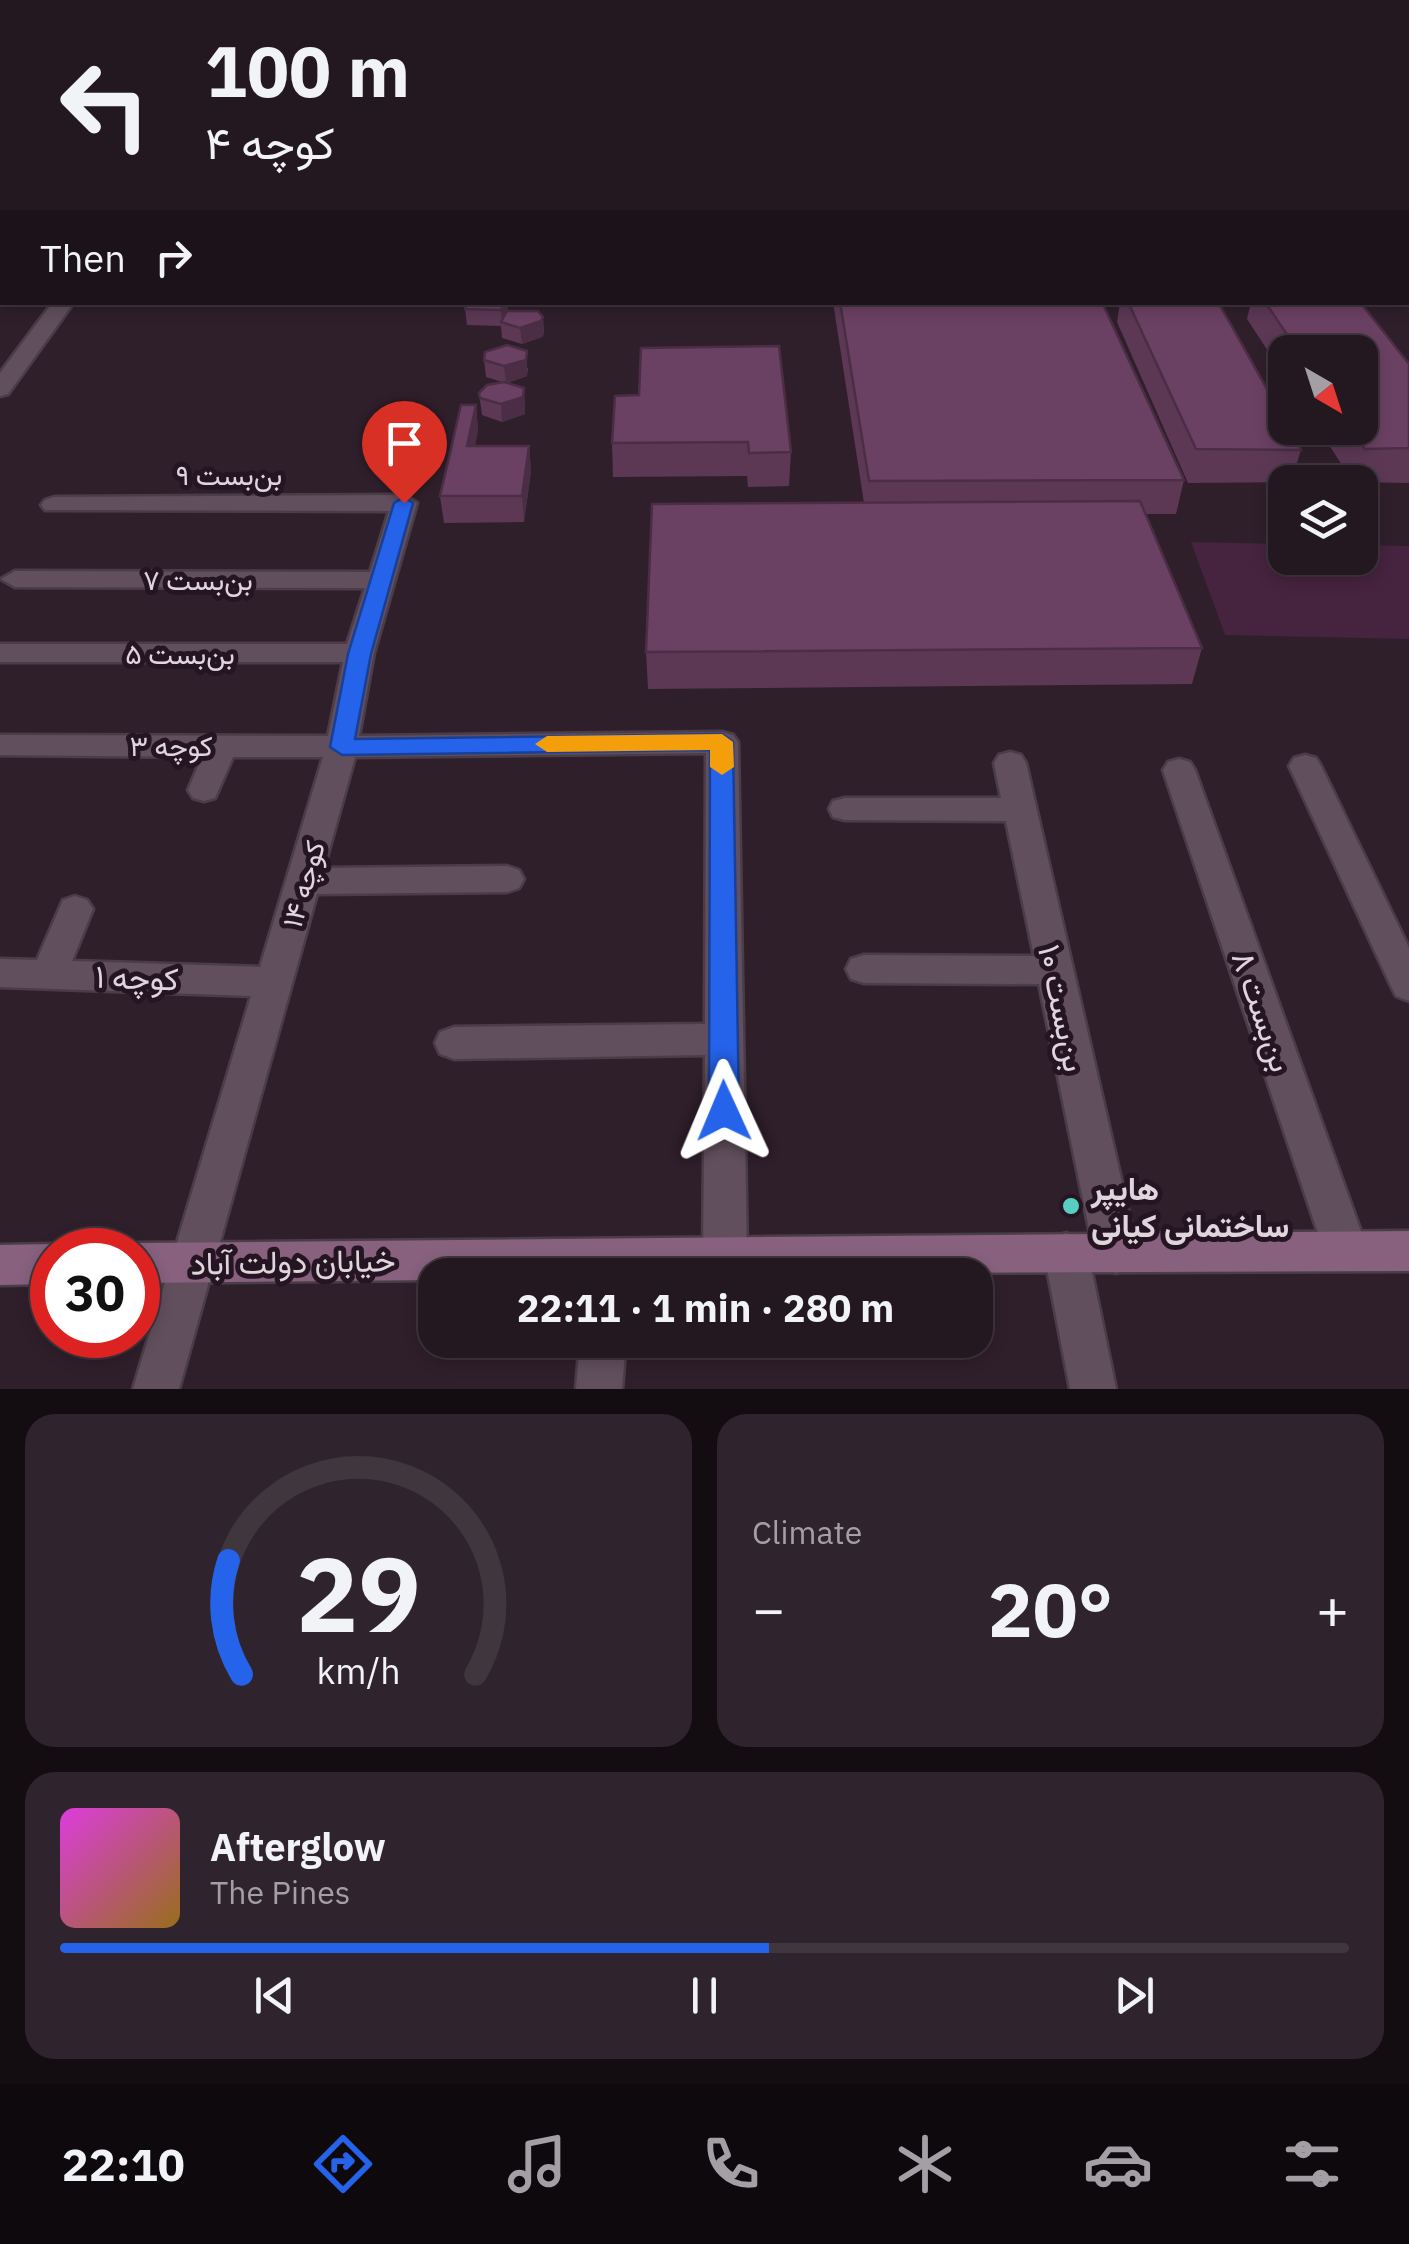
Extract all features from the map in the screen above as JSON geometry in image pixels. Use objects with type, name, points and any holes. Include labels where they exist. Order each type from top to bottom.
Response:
[{"type":"street","points":[[338,0],[392,0]]},
{"type":"street","points":[[0,389],[62,305]]},
{"type":"street","points":[[0,347],[30,348]]},
{"type":"street","name":"بن‌بست ۹","points":[[54,505],[404,503]]},
{"type":"street","name":"کوچه ۱۴","points":[[156,1389],[342,747],[360,654],[404,503]]},
{"type":"street","name":"بن‌بست ۷","points":[[15,578],[381,580]]},
{"type":"street","name":"بن‌بست ۵","points":[[0,653],[360,654]]},
{"type":"street","name":"کوچه ۳","points":[[0,745],[342,747],[722,742],[724,1039]]},
{"type":"street","points":[[204,790],[222,745]]},
{"type":"street","name":"بن‌بست ۱۰","points":[[1010,763],[1116,1253]]},
{"type":"street","points":[[1305,766],[1409,986]]},
{"type":"street","name":"بن‌بست ۸","points":[[1179,770],[1346,1251]]},
{"type":"street","points":[[845,809],[1020,810]]},
{"type":"street","points":[[304,881],[507,878]]},
{"type":"street","points":[[50,974],[75,909]]},
{"type":"street","points":[[864,969],[1054,970]]},
{"type":"street","name":"کوچه ۱","points":[[0,973],[275,982]]},
{"type":"street","points":[[454,1043],[724,1039],[725,1255]]},
{"type":"street","name":"خیابان دولت آباد","points":[[693,1258],[1409,1251]]},
{"type":"street","points":[[1066,1253],[1093,1389]]},
{"type":"street","name":"خیابان دولت آباد","points":[[160,1263],[418,1265]]},
{"type":"street","points":[[0,1264],[30,1264]]},
{"type":"street","points":[[599,1389],[602,1358]]},
{"type":"shaded area","points":[[1191,542],[1268,544],[1268,575],[1378,575],[1378,545],[1409,546],[1409,639],[1225,635]]},
{"type":"building","points":[[466,305],[503,305],[501,310],[465,309]]},
{"type":"building","points":[[840,305],[1103,305],[1184,480],[869,481]]},
{"type":"building","points":[[1129,305],[1220,305],[1268,391],[1268,445],[1298,445],[1301,450],[1196,449]]},
{"type":"building","points":[[1267,305],[1362,305],[1409,364],[1409,448],[1365,449],[1362,445],[1378,445],[1378,335],[1287,335]]},
{"type":"building","points":[[507,311],[538,311],[543,317],[520,328],[501,322]]},
{"type":"building","points":[[507,345],[527,351],[526,360],[504,366],[484,360],[485,352]]},
{"type":"building","points":[[779,346],[791,452],[749,453],[748,442],[612,443],[615,396],[639,395],[641,348]]},
{"type":"building","points":[[504,382],[524,388],[523,397],[501,404],[480,398],[479,393],[487,385]]},
{"type":"building","points":[[461,405],[476,405],[467,446],[529,446],[522,496],[440,496]]},
{"type":"building","points":[[1140,501],[1202,648],[646,652],[652,504]]},
{"type":"slow traffic","points":[[547,744],[722,742],[722,767]]},
{"type":"place","name":"هایپر ساختمانی کیانی","points":[[1071,1206]]},
{"type":"route","points":[[404,503],[360,654],[342,747],[722,742],[724,1111]]}]
